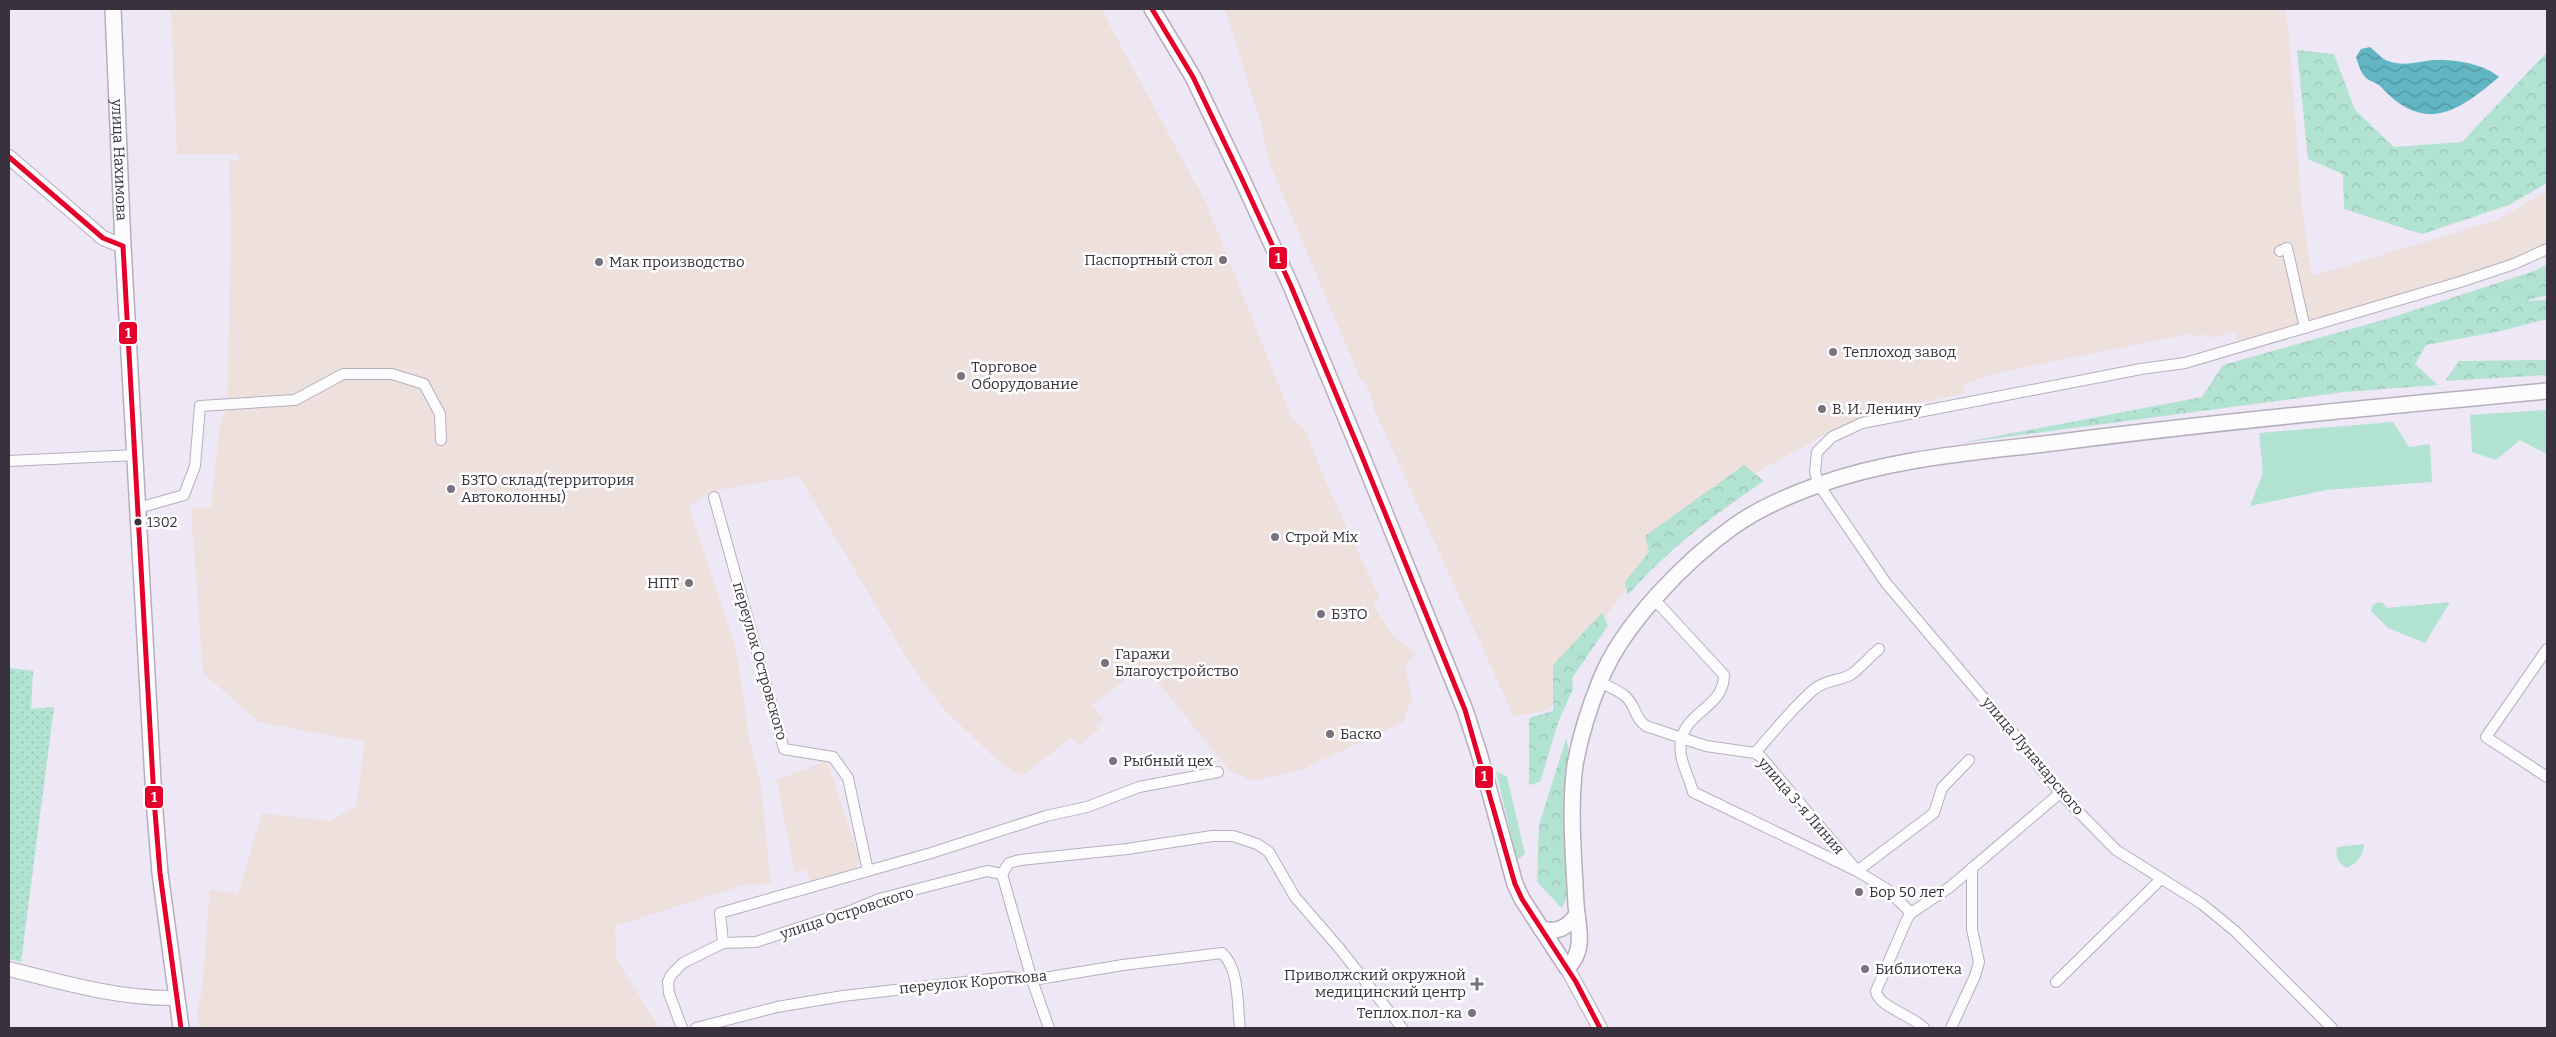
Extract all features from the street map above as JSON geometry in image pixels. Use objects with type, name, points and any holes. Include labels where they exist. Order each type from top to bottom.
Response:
[{"type":"main road","name":"улица Нахимова","points":[[113,9],[123,246],[157,836],[180,1028]]},
{"type":"main road","points":[[1152,9],[1169,35],[1201,94],[1270,240],[1318,349],[1456,686],[1479,753],[1503,847],[1515,884],[1541,929],[1567,968],[1574,962],[1579,950],[1573,794],[1575,768],[1581,740],[1600,682],[1627,631],[1654,599],[1733,526],[1791,496],[1820,485],[1890,464],[1913,460],[2178,427],[2547,391]]},
{"type":"main road","points":[[1541,929],[1561,930],[1577,916]]},
{"type":"street","points":[[9,157],[103,238],[123,246]]},
{"type":"street","points":[[2280,251],[2287,248],[2305,328]]},
{"type":"street","points":[[1820,485],[1815,472],[1816,452],[1837,434],[1862,423],[2141,369],[2185,364],[2460,282],[2514,264],[2547,249]]},
{"type":"street","points":[[138,508],[184,495],[195,466],[200,406],[295,400],[343,374],[392,374],[424,384],[440,414],[441,440]]},
{"type":"street","points":[[9,461],[135,455]]},
{"type":"street","name":"улица Луначарского","points":[[1820,485],[1886,583],[2018,738],[2060,793],[2116,850],[2202,904],[2235,931],[2325,1026]]},
{"type":"street","name":"переулок Островского","points":[[714,497],[784,748],[833,757],[848,778],[868,871]]},
{"type":"street","points":[[1654,599],[1724,675],[1724,686],[1719,695],[1687,723],[1682,738]]},
{"type":"street","name":"улица 3-я Линия","points":[[1857,871],[1755,753],[1780,723],[1812,691],[1829,680],[1838,680],[1852,674],[1879,649]]},
{"type":"street","points":[[2547,649],[2486,737],[2547,777]]},
{"type":"street","points":[[1600,682],[1625,696],[1640,722],[1706,746],[1755,753]]},
{"type":"street","name":"улица 3-я Линия","points":[[1682,738],[1681,756],[1693,792],[1857,871],[1888,890],[1911,913]]},
{"type":"street","points":[[1857,871],[1934,813],[1942,788],[1969,760]]},
{"type":"street","points":[[723,943],[720,913],[931,853],[1046,816],[1086,807],[1139,787],[1218,772]]},
{"type":"street","points":[[1924,1028],[1911,1017],[1881,1001],[1876,991],[1911,913],[1931,901],[1972,868],[2060,793]]},
{"type":"street","points":[[1049,1028],[1032,980],[1002,874],[1009,863],[1020,860],[1127,849],[1212,836],[1233,836],[1246,839],[1269,852],[1295,897],[1340,949],[1402,1028]]},
{"type":"street","points":[[1951,1028],[1975,976],[1979,962],[1972,929],[1972,868]]},
{"type":"street","name":"улица Островского","points":[[682,1028],[669,993],[670,975],[683,964],[723,943],[756,942],[850,911],[879,899],[987,872],[1002,874]]},
{"type":"street","points":[[2056,982],[2161,879]]},
{"type":"street","name":"переулок Короткова","points":[[696,1028],[777,1007],[844,996],[999,977],[1018,977],[1032,980],[1122,965],[1222,953],[1230,964],[1234,976],[1240,1028]]},
{"type":"street","points":[[1567,968],[1600,1028]]},
{"type":"street","points":[[9,969],[115,992],[156,998],[177,998]]},
{"type":"shaded area","points":[[171,9],[1101,9],[1206,203],[1293,421],[1304,427],[1324,478],[1380,599],[1372,602],[1393,636],[1415,653],[1405,666],[1412,699],[1403,722],[1303,769],[1252,781],[1230,771],[1144,665],[1092,705],[1103,719],[1096,725],[1099,729],[1080,746],[1072,737],[1022,776],[1000,763],[940,705],[908,660],[799,476],[711,491],[689,506],[737,653],[749,738],[761,786],[771,884],[744,885],[615,926],[616,958],[659,1028],[199,1028],[197,1010],[202,991],[210,890],[238,894],[262,813],[330,821],[356,806],[365,742],[259,722],[203,673],[191,509],[211,507],[220,424],[227,408],[231,234],[229,161],[238,160],[237,154],[177,154]]},
{"type":"shaded area","points":[[1225,9],[2284,9],[2288,24],[2302,210],[2312,276],[2497,220],[2547,191],[2547,249],[2514,264],[2240,347],[2234,331],[2212,338],[2210,334],[2194,337],[2193,333],[2002,372],[1963,384],[1966,393],[1895,409],[1836,428],[1752,475],[1647,562],[1612,608],[1578,660],[1550,709],[1514,717],[1373,407],[1373,401],[1365,382],[1360,378],[1269,162],[1262,127]]},
{"type":"shaded area","points":[[827,761],[860,860],[856,868],[810,881],[807,870],[795,873],[777,780]]},
{"type":"green space","points":[[2297,50],[2334,54],[2355,110],[2394,147],[2462,142],[2547,52],[2547,183],[2509,205],[2422,234],[2344,209],[2343,174],[2308,159]]},
{"type":"green space","points":[[2547,264],[2547,295],[2526,301],[2547,300],[2547,319],[2501,331],[2426,345],[2415,364],[2438,385],[2344,392],[1961,443],[2202,397],[2223,365],[2390,318],[2534,271]]},
{"type":"green space","points":[[2547,360],[2547,375],[2445,381],[2459,361]]},
{"type":"green space","points":[[2547,410],[2547,454],[2520,440],[2496,460],[2472,452],[2470,415]]},
{"type":"green space","points":[[2393,422],[2409,447],[2430,444],[2432,482],[2326,490],[2250,506],[2263,473],[2259,433]]},
{"type":"green space","points":[[1744,465],[1764,481],[1728,506],[1675,548],[1628,595],[1625,582],[1649,552],[1645,536]]},
{"type":"green space","points":[[2378,602],[2383,603],[2387,608],[2450,602],[2425,643],[2388,628],[2371,611],[2373,605]]},
{"type":"green space","points":[[1602,613],[1608,626],[1572,678],[1573,689],[1559,720],[1540,782],[1529,785],[1529,718],[1553,711],[1553,665]]},
{"type":"green space","points":[[9,668],[33,671],[31,709],[54,707],[21,962],[9,959]]},
{"type":"green space","points":[[1566,739],[1572,761],[1568,893],[1562,908],[1537,882],[1539,825]]},
{"type":"green space","points":[[1496,771],[1507,777],[1525,854],[1517,860]]},
{"type":"green space","points":[[2364,844],[2361,855],[2354,864],[2347,868],[2339,862],[2336,854],[2337,847]]},
{"type":"water","points":[[2370,47],[2383,59],[2394,63],[2406,64],[2451,60],[2478,66],[2493,72],[2499,77],[2469,100],[2455,108],[2441,113],[2427,114],[2413,111],[2398,102],[2362,73],[2356,57],[2361,49]]},
{"type":"transit line","name":"1","points":[[1152,9],[1193,77],[1241,177],[1291,286],[1361,454],[1465,710],[1515,884],[1522,899],[1576,982],[1600,1028]]},
{"type":"transit line","name":"1","points":[[9,157],[103,238],[123,246],[154,799],[160,873],[181,1028]]},
{"type":"place","name":"Паспортный стол","points":[[1223,260]]},
{"type":"place","name":"Мак производство","points":[[599,262]]},
{"type":"place","name":"Теплоход завод","points":[[1833,352]]},
{"type":"place","name":"Торговое Оборудование","points":[[961,376]]},
{"type":"place","name":"В. И. Ленину","points":[[1822,409]]},
{"type":"place","name":"БЗТО склад(территория Автоколонны)","points":[[451,489]]},
{"type":"place","name":"1302","points":[[138,522]]},
{"type":"place","name":"Строй Mix","points":[[1275,537]]},
{"type":"place","name":"НПТ","points":[[689,583]]},
{"type":"place","name":"БЗТО","points":[[1321,614]]},
{"type":"place","name":"Гаражи Благоустройство","points":[[1105,663]]},
{"type":"place","name":"Баско","points":[[1330,734]]},
{"type":"place","name":"Рыбный цех","points":[[1113,761]]},
{"type":"place","name":"Бор 50 лет","points":[[1859,892]]},
{"type":"place","name":"Библиотека","points":[[1865,969]]},
{"type":"place","name":"Приволжский окружной медицинский центр","points":[[1477,984]]},
{"type":"place","name":"Теплох.пол-ка","points":[[1472,1013]]}]
